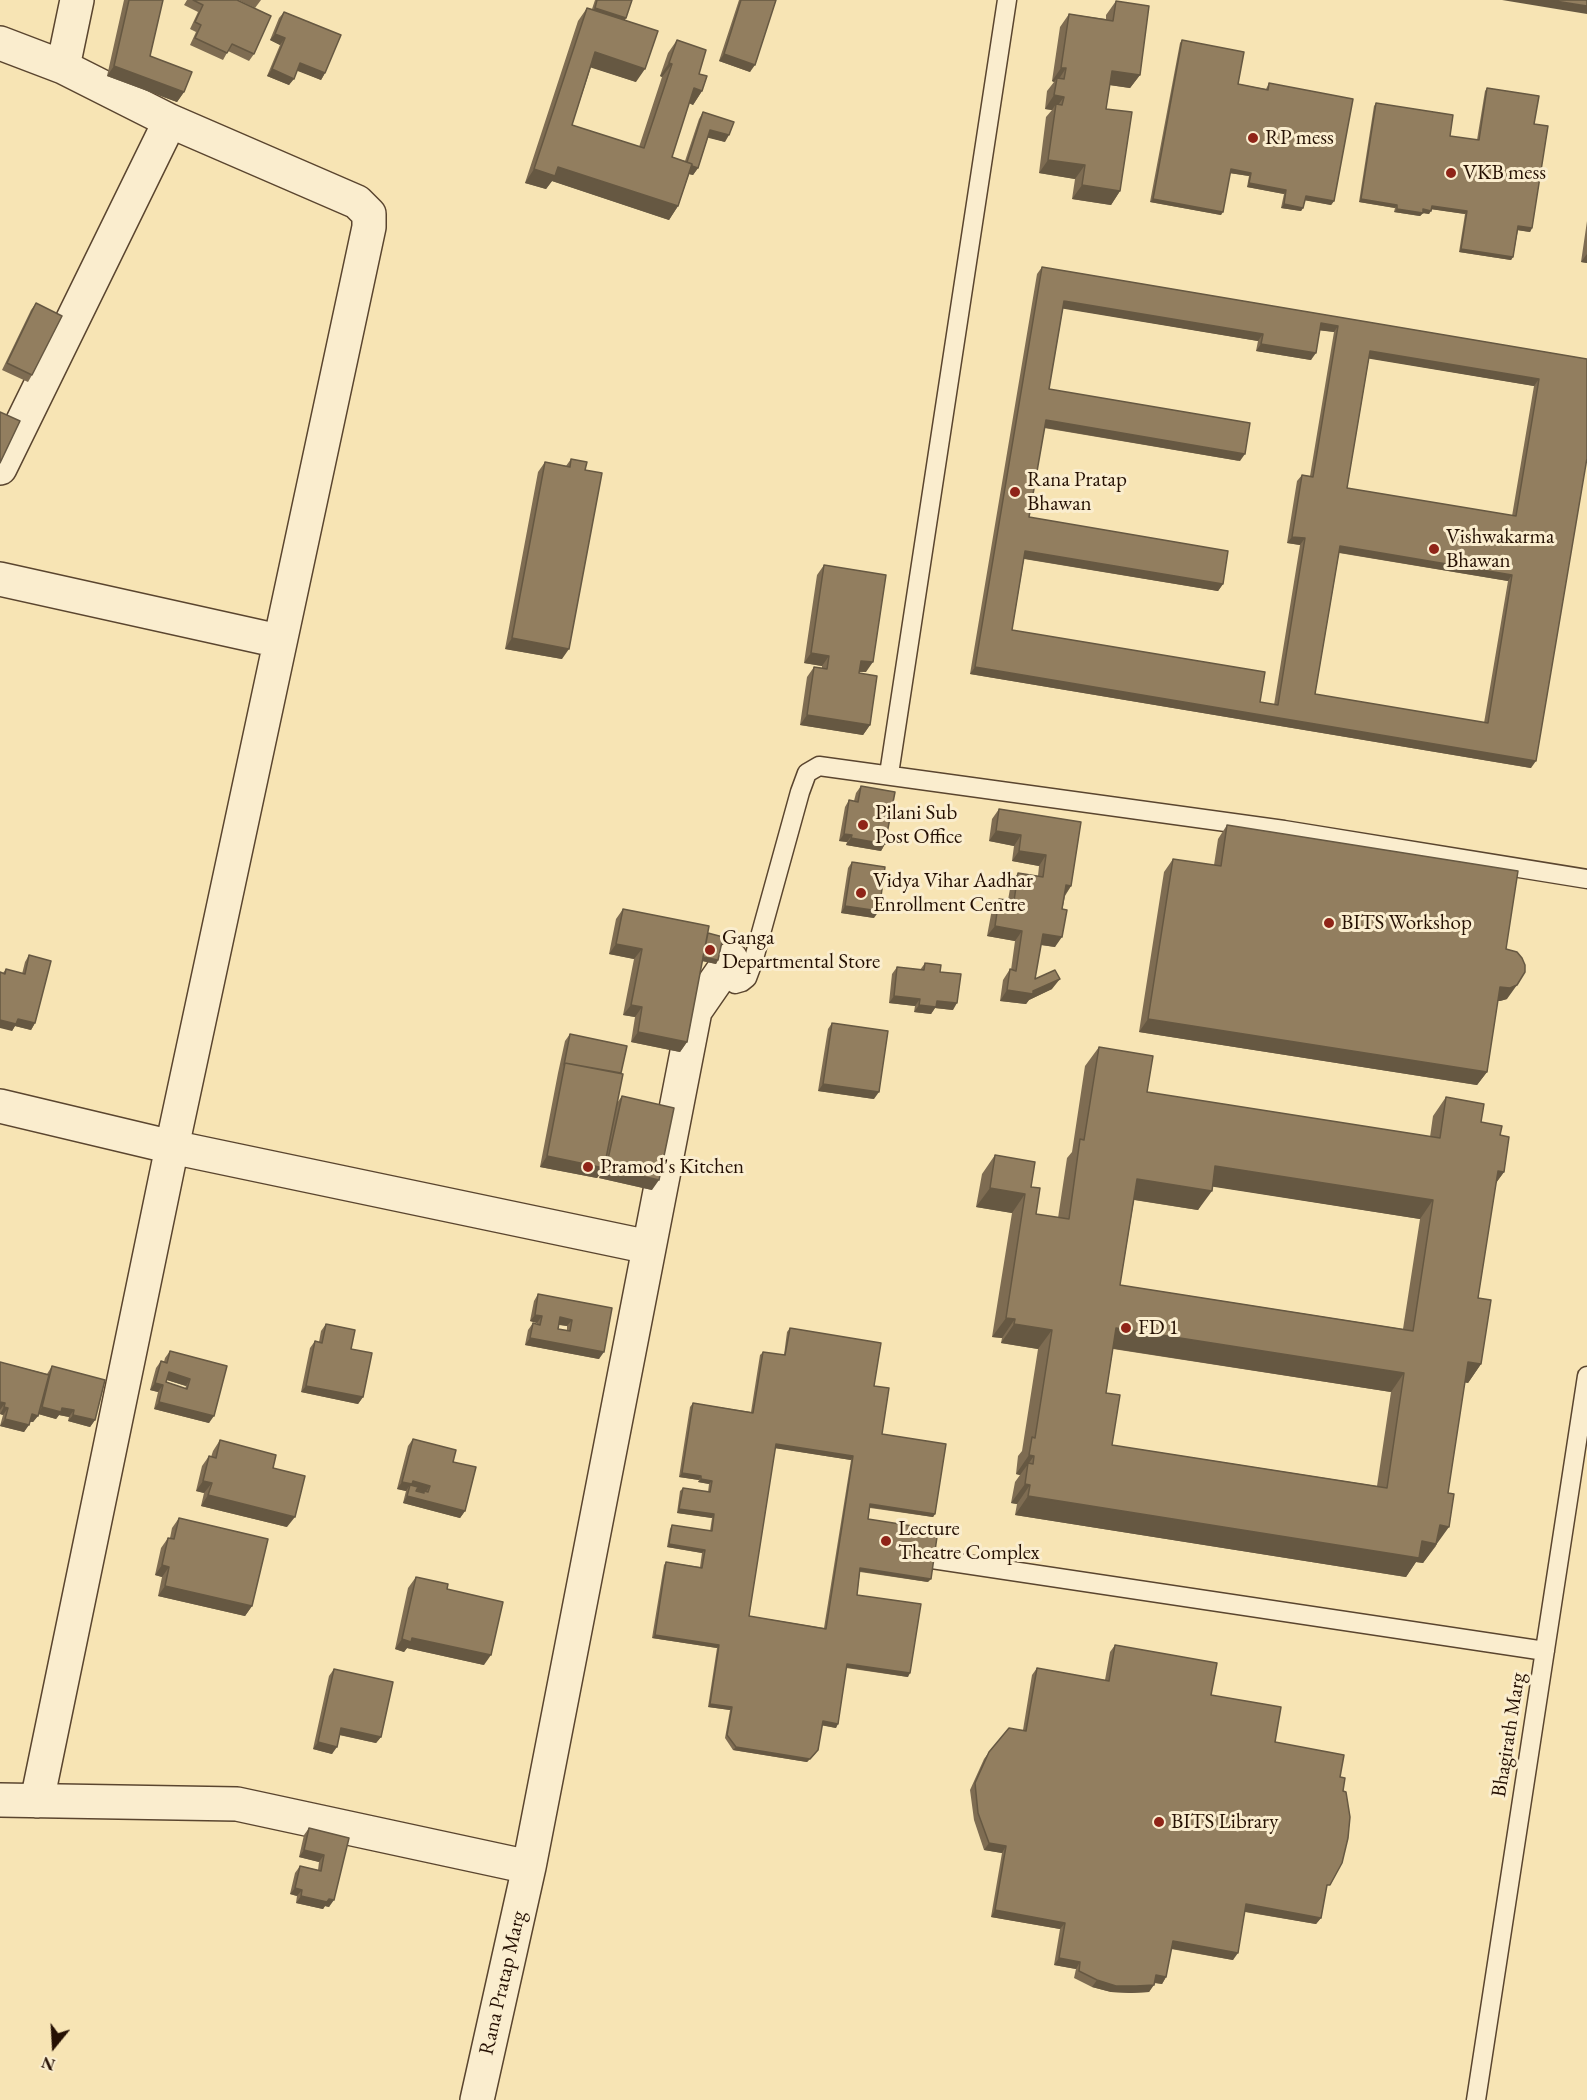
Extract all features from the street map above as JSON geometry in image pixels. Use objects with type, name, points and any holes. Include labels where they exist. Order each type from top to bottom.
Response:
[{"type":"street","points":[[63,67],[77,0]]},
{"type":"street","points":[[0,43],[63,67],[170,121],[357,202],[369,214],[367,242],[279,641],[37,1802]]},
{"type":"street","points":[[0,468],[170,121]]},
{"type":"street","points":[[0,579],[279,641]]},
{"type":"street","name":"Rana Pratap Marg","points":[[477,2100],[528,1867],[695,1011],[731,959]]},
{"type":"street","points":[[0,1106],[172,1148],[649,1247]]},
{"type":"street","points":[[0,1800],[237,1804],[528,1867]]},
{"type":"lane","points":[[889,774],[1007,0]]},
{"type":"lane","points":[[731,959],[735,984],[742,982],[747,978],[753,962],[800,792],[807,773],[819,766],[1284,830],[1587,879]]},
{"type":"lane","name":"Bhagirath Marg","points":[[1476,2100],[1587,1376]]},
{"type":"lane","points":[[932,1559],[1545,1651]]},
{"type":"building","points":[[129,0],[163,0],[150,56],[192,72],[184,92],[114,66]]},
{"type":"building","points":[[193,0],[237,0],[271,16],[254,54],[232,44],[227,53],[195,38],[201,25],[195,22],[203,5]]},
{"type":"building","points":[[597,0],[632,0],[626,18],[595,8]]},
{"type":"building","points":[[741,0],[776,0],[755,65],[724,54]]},
{"type":"building","points":[[1549,0],[1587,0],[1587,6]]},
{"type":"building","points":[[1116,1],[1149,6],[1140,75],[1112,71],[1106,109],[1132,112],[1120,191],[1082,185],[1085,165],[1048,160],[1056,104],[1062,105],[1064,97],[1054,95],[1057,78],[1064,79],[1066,68],[1061,68],[1069,14],[1113,21]]},
{"type":"building","points":[[587,8],[658,31],[645,69],[595,52],[572,125],[644,148],[672,64],[669,63],[677,40],[706,50],[699,74],[707,76],[702,91],[694,88],[672,157],[692,164],[678,206],[558,167],[555,176],[534,169]]},
{"type":"building","points":[[284,12],[341,35],[325,73],[300,63],[294,79],[272,69],[285,38],[275,34]]},
{"type":"building","name":"RP mess","points":[[1182,40],[1244,52],[1238,84],[1268,90],[1269,83],[1353,99],[1334,201],[1306,196],[1303,208],[1284,204],[1286,190],[1249,183],[1251,173],[1231,169],[1223,212],[1153,199]]},
{"type":"building","name":"VKB mess","points":[[1487,88],[1539,96],[1534,124],[1548,126],[1532,228],[1518,226],[1513,257],[1461,249],[1467,211],[1432,206],[1431,211],[1423,209],[1423,213],[1397,209],[1397,205],[1361,199],[1376,103],[1453,115],[1450,136],[1479,140]]},
{"type":"building","points":[[703,112],[734,122],[729,135],[710,130],[698,168],[687,162]]},
{"type":"building","points":[[1042,267],[1587,359],[1587,458],[1536,761],[975,667]],"holes":[[[1064,301],[1263,334],[1261,344],[1316,353],[1321,323],[1338,326],[1313,477],[1302,475],[1292,537],[1305,538],[1278,705],[1260,702],[1265,672],[1012,630],[1025,551],[1223,584],[1228,551],[1029,517],[1046,420],[1245,454],[1250,423],[1049,389]],[[1370,351],[1539,379],[1516,516],[1347,488]],[[1340,546],[1512,575],[1488,723],[1315,694]]]},
{"type":"building","points":[[36,303],[62,316],[32,375],[7,363]]},
{"type":"building","points":[[0,412],[20,421],[0,463]]},
{"type":"building","points":[[571,459],[587,462],[585,470],[602,473],[569,649],[512,638],[545,462],[570,467]]},
{"type":"building","points":[[824,565],[886,575],[873,662],[861,661],[859,673],[877,676],[870,725],[807,715],[814,667],[827,669],[829,656],[811,653]]},
{"type":"building","name":"Pilani Sub Post Office","points":[[861,786],[895,792],[885,844],[851,838],[852,835],[844,834],[849,800],[858,802]]},
{"type":"building","points":[[999,809],[1081,822],[1071,886],[1066,885],[1062,909],[1067,910],[1062,937],[1043,934],[1035,979],[1055,970],[1060,979],[1033,991],[1033,994],[1007,990],[1010,969],[1016,971],[1022,931],[995,926],[999,899],[1014,901],[1018,873],[1043,877],[1046,855],[1019,851],[1021,835],[996,831]]},
{"type":"building","name":"BITS Workshop","points":[[1227,825],[1518,871],[1506,949],[1517,952],[1522,958],[1525,972],[1517,985],[1510,988],[1500,987],[1487,1072],[1148,1019],[1173,859],[1221,866]]},
{"type":"building","name":"Vidya Vihar Aadhar Enrollment Centre","points":[[852,862],[885,867],[879,911],[845,906]]},
{"type":"building","points":[[623,909],[709,926],[687,1042],[638,1032],[642,1007],[631,1005],[642,949],[616,944]]},
{"type":"building","name":"Ganga Departmental Store","points":[[708,933],[723,937],[718,960],[703,957]]},
{"type":"building","points":[[29,955],[51,961],[35,1023],[18,1019],[16,1024],[0,1020],[0,972],[5,974],[6,969],[25,974]]},
{"type":"building","points":[[925,963],[941,965],[940,972],[961,974],[957,1003],[937,1001],[936,1007],[919,1005],[920,999],[894,996],[897,967],[924,970]]},
{"type":"building","points":[[832,1023],[888,1031],[879,1092],[823,1084]]},
{"type":"building","points":[[570,1034],[627,1046],[621,1073],[565,1063],[564,1065]]},
{"type":"building","name":"FD 1","points":[[1099,1047],[1153,1056],[1147,1092],[1440,1138],[1446,1097],[1484,1104],[1481,1122],[1502,1126],[1500,1135],[1509,1137],[1504,1172],[1498,1171],[1478,1298],[1491,1300],[1481,1364],[1468,1362],[1448,1493],[1454,1494],[1449,1527],[1440,1525],[1436,1544],[1422,1541],[1419,1558],[1028,1496],[1030,1485],[1025,1484],[1028,1463],[1033,1464],[1034,1456],[1029,1455],[1032,1437],[1035,1438],[1052,1330],[1014,1324],[1015,1319],[1006,1318],[1025,1194],[990,1188],[995,1155],[1035,1162],[1031,1187],[1040,1188],[1036,1214],[1069,1219],[1080,1139],[1084,1140]],"holes":[[[1215,1166],[1433,1200],[1413,1331],[1120,1285],[1137,1179],[1212,1191]],[[1116,1328],[1404,1373],[1387,1488],[1112,1445],[1120,1395],[1106,1393]]]},
{"type":"building","points":[[565,1063],[623,1074],[604,1168],[547,1156]]},
{"type":"building","points":[[622,1096],[674,1108],[659,1180],[606,1168]]},
{"type":"building","points":[[538,1294],[612,1308],[604,1352],[530,1338],[533,1323],[540,1325],[542,1316],[535,1315]],"holes":[[[560,1317],[572,1320],[570,1331],[558,1329]]]},
{"type":"building","points":[[326,1324],[355,1330],[351,1349],[372,1353],[363,1397],[306,1386],[315,1341],[322,1343]]},
{"type":"building","name":"Lecture Theatre Complex","points":[[790,1328],[881,1343],[874,1386],[889,1388],[882,1434],[946,1444],[935,1514],[870,1504],[868,1519],[938,1530],[931,1579],[860,1568],[857,1595],[921,1604],[910,1673],[847,1664],[838,1724],[823,1721],[818,1750],[810,1759],[736,1747],[727,1735],[732,1707],[710,1704],[719,1645],[655,1635],[666,1562],[702,1568],[705,1550],[669,1544],[672,1525],[712,1531],[714,1514],[679,1509],[683,1488],[710,1492],[712,1481],[701,1479],[701,1476],[682,1473],[693,1403],[753,1413],[763,1352],[785,1355]],"holes":[[[776,1444],[853,1456],[826,1629],[749,1616]]]},
{"type":"building","points":[[170,1351],[227,1366],[214,1416],[159,1402],[163,1385],[155,1383],[161,1361],[167,1363]],"holes":[[[169,1372],[190,1379],[187,1389],[166,1382]]]},
{"type":"building","points":[[0,1362],[49,1375],[38,1416],[32,1414],[29,1425],[5,1419],[8,1408],[4,1407],[5,1403],[0,1402]]},
{"type":"building","points":[[52,1366],[105,1380],[95,1420],[73,1415],[74,1410],[62,1408],[61,1412],[42,1407]]},
{"type":"building","points":[[413,1439],[456,1450],[453,1462],[476,1467],[465,1511],[407,1496],[410,1485],[418,1487],[416,1491],[424,1493],[424,1491],[428,1492],[430,1486],[413,1481],[412,1484],[402,1482]]},
{"type":"building","points":[[220,1440],[276,1455],[273,1468],[305,1476],[295,1517],[208,1495],[212,1483],[203,1481],[209,1456],[216,1458]]},
{"type":"building","points":[[179,1518],[268,1539],[252,1606],[165,1586],[169,1567],[162,1565],[168,1538],[174,1539]]},
{"type":"building","points":[[416,1577],[448,1584],[447,1589],[503,1602],[491,1655],[412,1638],[411,1642],[402,1639]]},
{"type":"building","name":"BITS Library","points":[[1115,1645],[1217,1663],[1211,1695],[1281,1707],[1275,1742],[1344,1755],[1340,1777],[1345,1778],[1343,1791],[1346,1792],[1350,1817],[1348,1838],[1342,1863],[1330,1885],[1327,1885],[1321,1918],[1246,1904],[1238,1953],[1173,1941],[1166,1977],[1156,1975],[1154,1985],[1116,1986],[1097,1980],[1079,1971],[1080,1962],[1059,1958],[1065,1923],[995,1910],[1006,1846],[989,1843],[978,1813],[975,1783],[989,1752],[1009,1728],[1026,1731],[1037,1668],[1109,1681]]},
{"type":"building","points":[[334,1669],[393,1682],[381,1737],[341,1728],[337,1747],[318,1742]]},
{"type":"building","points":[[309,1828],[349,1838],[334,1900],[329,1899],[327,1902],[301,1896],[302,1890],[295,1888],[300,1866],[321,1871],[324,1855],[304,1850]]},
{"type":"place","name":"RP mess","points":[[1253,138]]},
{"type":"place","name":"VKB mess","points":[[1451,173]]},
{"type":"place","name":"Rana Pratap Bhawan","points":[[1015,492]]},
{"type":"place","name":"Vishwakarma Bhawan","points":[[1434,549]]},
{"type":"place","name":"Pilani Sub Post Office","points":[[863,825]]},
{"type":"place","name":"Vidya Vihar Aadhar Enrollment Centre","points":[[861,893]]},
{"type":"place","name":"BITS Workshop","points":[[1329,923]]},
{"type":"place","name":"Ganga Departmental Store","points":[[710,950]]},
{"type":"place","name":"Pramod's Kitchen","points":[[588,1167]]},
{"type":"place","name":"FD 1","points":[[1126,1328]]},
{"type":"place","name":"Lecture Theatre Complex","points":[[886,1541]]},
{"type":"place","name":"BITS Library","points":[[1159,1822]]}]
